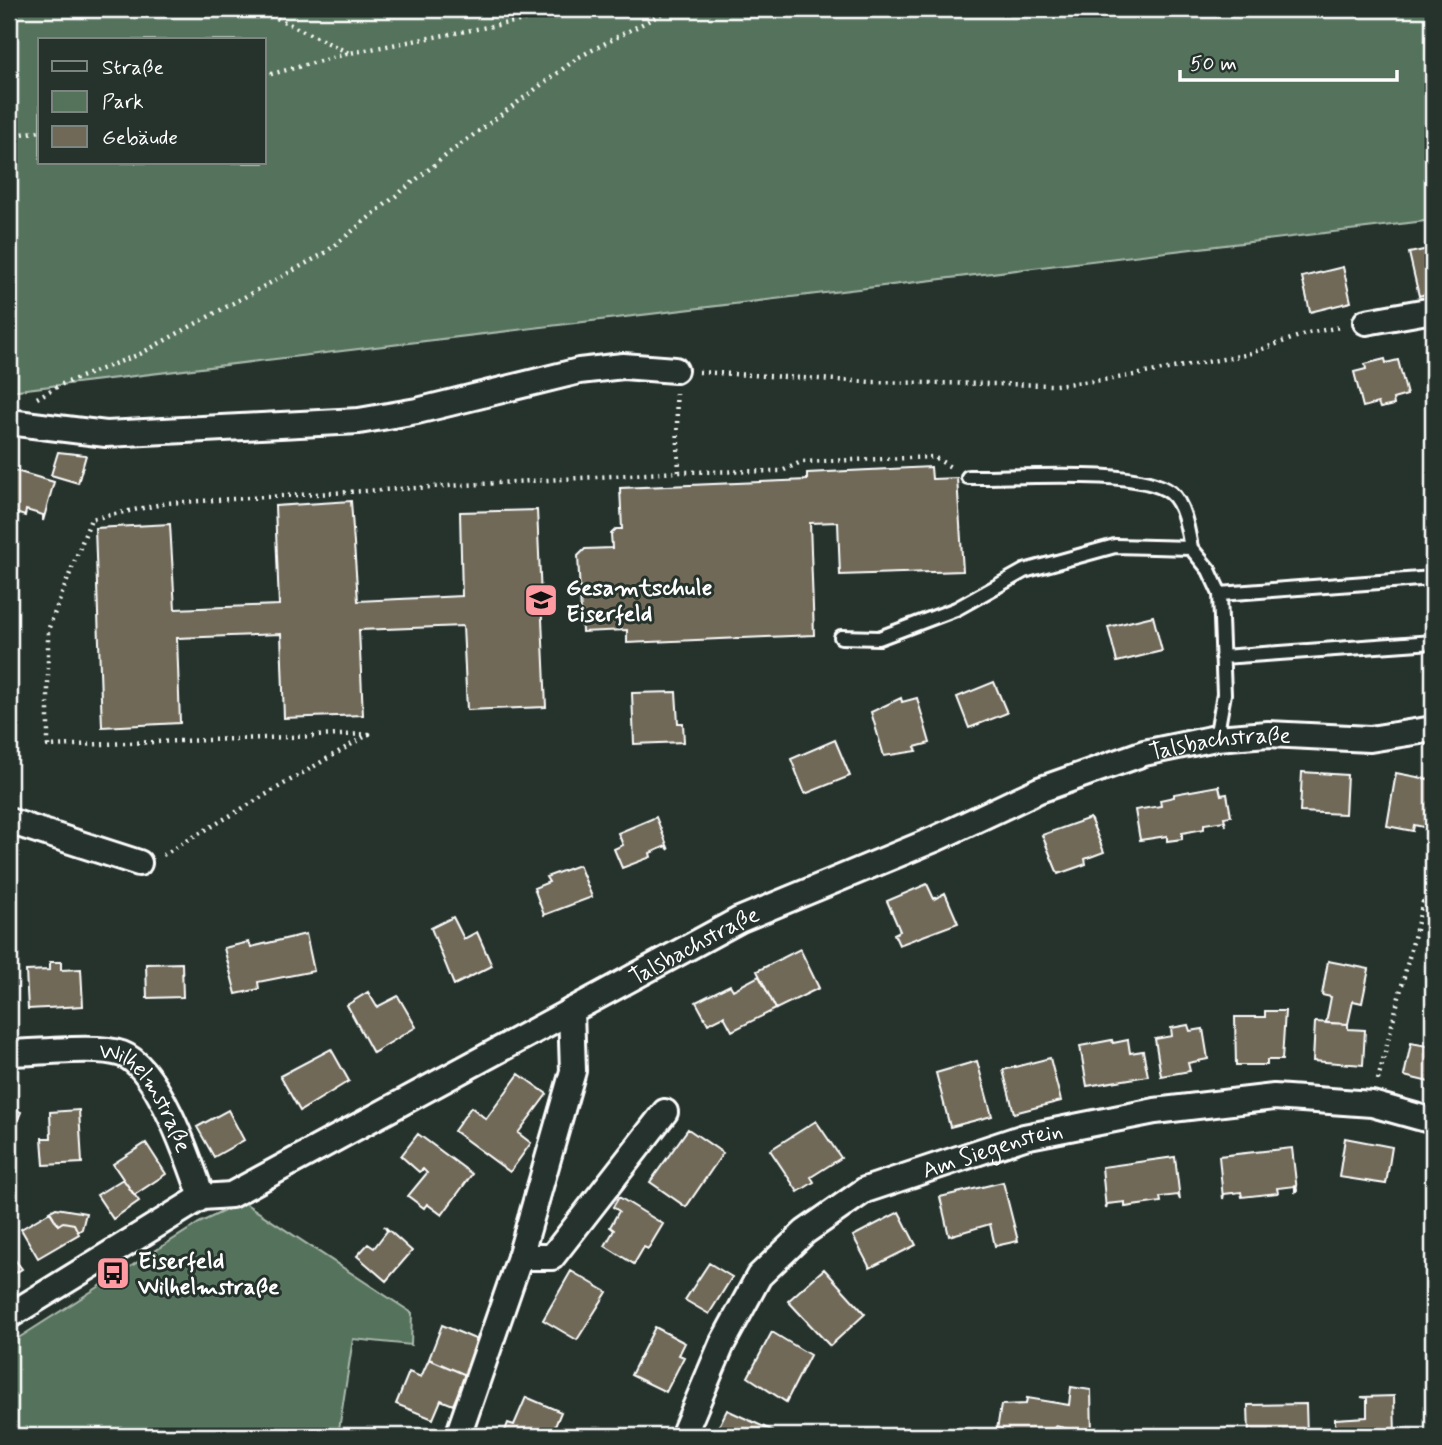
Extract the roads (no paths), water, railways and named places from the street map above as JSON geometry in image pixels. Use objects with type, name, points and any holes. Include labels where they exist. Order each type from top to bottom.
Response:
[{"type":"street","points":[[1366,322],[1433,310]]},
{"type":"street","points":[[9,422],[106,434],[359,422],[417,411],[579,371],[622,366],[675,370]]},
{"type":"street","name":"Talsbachstraße","points":[[9,1317],[202,1197],[231,1195],[739,920],[935,839],[1039,790],[1144,753],[1216,738],[1268,734],[1370,739],[1433,729]]},
{"type":"street","points":[[9,821],[139,863]]},
{"type":"street","points":[[458,1436],[520,1257],[573,1071],[571,1011]]},
{"type":"street","name":"Wilhelmstraße","points":[[9,1053],[106,1051],[122,1054],[136,1062],[148,1074],[183,1145],[202,1197]]},
{"type":"street","name":"Am Siegenstein","points":[[683,1436],[722,1345],[759,1276],[805,1232],[865,1189],[1024,1137],[1155,1111],[1275,1097],[1372,1104],[1433,1121]]},
{"type":"street","points":[[520,1257],[552,1257],[665,1112]]},
{"type":"lane","points":[[968,477],[1118,477],[1149,481],[1173,494],[1186,521],[1191,548],[1209,570],[1220,594],[1224,694],[1216,738]]},
{"type":"lane","points":[[841,637],[878,638],[956,609],[1024,571],[1115,546],[1191,548]]},
{"type":"lane","points":[[1220,594],[1433,578]]},
{"type":"lane","points":[[1222,657],[1433,642]]},
{"type":"place","name":"Gesamtschule Eiserfeld","points":[[541,600]]},
{"type":"place","name":"Eiserfeld Wilhelmstraße","points":[[113,1273]]}]
